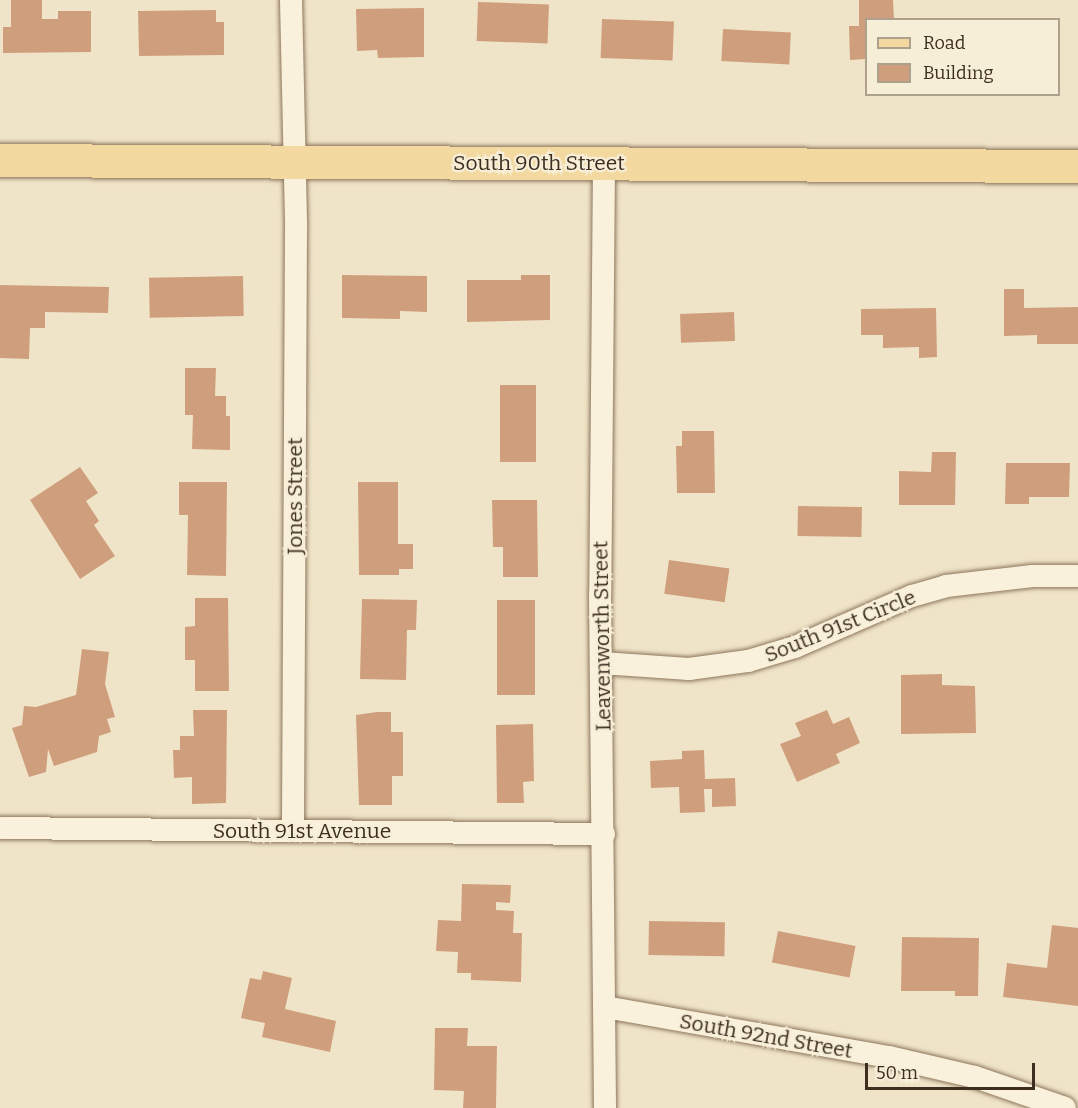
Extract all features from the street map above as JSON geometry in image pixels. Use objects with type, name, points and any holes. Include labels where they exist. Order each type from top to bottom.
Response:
[{"type":"main road","name":"South 90th Street","points":[[0,160],[1078,166]]},
{"type":"street","name":"Jones Street","points":[[291,0],[293,831]]},
{"type":"street","name":"Leavenworth Street","points":[[604,164],[602,663],[605,1108]]},
{"type":"street","name":"South 91st Circle","points":[[602,663],[690,669],[748,662],[795,647],[912,596],[946,586],[1032,576],[1078,576]]},
{"type":"street","name":"South 91st Avenue","points":[[0,828],[604,834]]},
{"type":"street","name":"South 92nd Street","points":[[605,1007],[889,1057],[975,1077],[1065,1108]]},
{"type":"building","points":[[11,0],[42,0],[42,19],[58,19],[58,11],[91,11],[91,52],[3,53],[3,27],[11,27]]},
{"type":"building","points":[[859,0],[893,0],[894,18],[865,18],[865,59],[850,60],[849,26],[859,26]]},
{"type":"building","points":[[478,2],[549,4],[548,43],[477,41]]},
{"type":"building","points":[[424,8],[424,57],[378,58],[377,50],[357,51],[356,9]]},
{"type":"building","points":[[216,10],[216,22],[224,22],[224,55],[139,56],[138,11]]},
{"type":"building","points":[[602,19],[674,22],[673,60],[601,58]]},
{"type":"building","points":[[723,29],[791,33],[789,65],[721,61]]},
{"type":"building","points":[[342,275],[427,276],[427,312],[400,311],[400,319],[342,318]]},
{"type":"building","points":[[521,275],[550,275],[550,320],[467,322],[467,280],[521,280]]},
{"type":"building","points":[[243,276],[244,316],[150,318],[149,278]]},
{"type":"building","points":[[0,285],[109,287],[108,313],[45,312],[45,328],[30,328],[29,359],[0,358]]},
{"type":"building","points":[[1004,289],[1024,289],[1024,308],[1078,307],[1078,344],[1037,344],[1037,335],[1004,336]]},
{"type":"building","points":[[936,308],[937,357],[919,358],[919,347],[883,348],[883,335],[861,335],[861,309]]},
{"type":"building","points":[[734,312],[735,341],[681,343],[680,314]]},
{"type":"building","points":[[185,368],[216,368],[215,396],[226,396],[226,416],[230,416],[230,450],[192,449],[193,415],[185,415]]},
{"type":"building","points":[[500,385],[536,385],[536,462],[500,462]]},
{"type":"building","points":[[682,431],[714,431],[715,493],[677,493],[676,446],[682,446]]},
{"type":"building","points":[[932,452],[956,452],[955,505],[899,505],[899,471],[931,472]]},
{"type":"building","points":[[1006,463],[1070,463],[1069,497],[1029,497],[1029,504],[1005,504]]},
{"type":"building","points":[[80,467],[98,493],[86,501],[99,521],[94,525],[115,556],[80,579],[30,500]]},
{"type":"building","points":[[179,482],[227,482],[226,576],[187,575],[188,515],[179,515]]},
{"type":"building","points":[[358,482],[398,482],[398,544],[413,544],[413,569],[399,569],[399,575],[359,575]]},
{"type":"building","points":[[492,500],[537,500],[538,577],[503,577],[503,547],[493,547]]},
{"type":"building","points":[[798,506],[862,507],[861,537],[797,536]]},
{"type":"building","points":[[669,560],[729,568],[725,602],[664,594]]},
{"type":"building","points":[[195,598],[228,598],[229,691],[195,691],[195,660],[185,660],[185,627],[195,626]]},
{"type":"building","points":[[362,599],[417,600],[416,630],[407,630],[406,680],[360,679]]},
{"type":"building","points":[[497,600],[535,600],[535,695],[497,695]]},
{"type":"building","points":[[82,649],[109,652],[105,684],[115,717],[107,719],[111,732],[99,736],[97,752],[54,766],[48,749],[46,772],[29,777],[12,728],[22,725],[24,706],[36,707],[76,695]]},
{"type":"building","points":[[942,674],[942,685],[975,686],[976,733],[901,734],[901,675]]},
{"type":"building","points":[[193,710],[227,710],[226,803],[192,804],[192,777],[174,778],[173,750],[180,750],[180,736],[194,736]]},
{"type":"building","points":[[827,710],[833,724],[849,717],[860,743],[836,754],[840,763],[797,782],[780,744],[801,736],[795,723]]},
{"type":"building","points":[[391,712],[391,732],[403,732],[403,776],[392,776],[392,805],[359,805],[356,715]]},
{"type":"building","points":[[533,724],[534,781],[523,782],[524,803],[497,803],[496,725]]},
{"type":"building","points":[[704,750],[705,779],[735,778],[736,806],[712,807],[712,789],[704,789],[705,812],[680,813],[679,787],[651,788],[650,761],[682,759],[682,751]]},
{"type":"building","points":[[462,884],[511,885],[510,903],[496,902],[496,910],[514,911],[513,933],[522,933],[521,982],[471,980],[471,973],[457,973],[458,952],[436,951],[438,920],[461,921]]},
{"type":"building","points":[[649,921],[725,922],[724,956],[648,955]]},
{"type":"building","points":[[1052,925],[1078,928],[1078,1006],[1003,997],[1007,963],[1047,968]]},
{"type":"building","points":[[778,931],[856,946],[849,977],[772,962]]},
{"type":"building","points":[[902,937],[979,938],[978,996],[955,996],[955,991],[901,991]]},
{"type":"building","points":[[263,971],[292,978],[285,1009],[336,1021],[330,1052],[262,1037],[265,1023],[241,1018],[250,978],[261,980]]},
{"type":"building","points":[[435,1028],[468,1028],[467,1046],[497,1046],[496,1108],[463,1108],[464,1091],[434,1090]]}]
